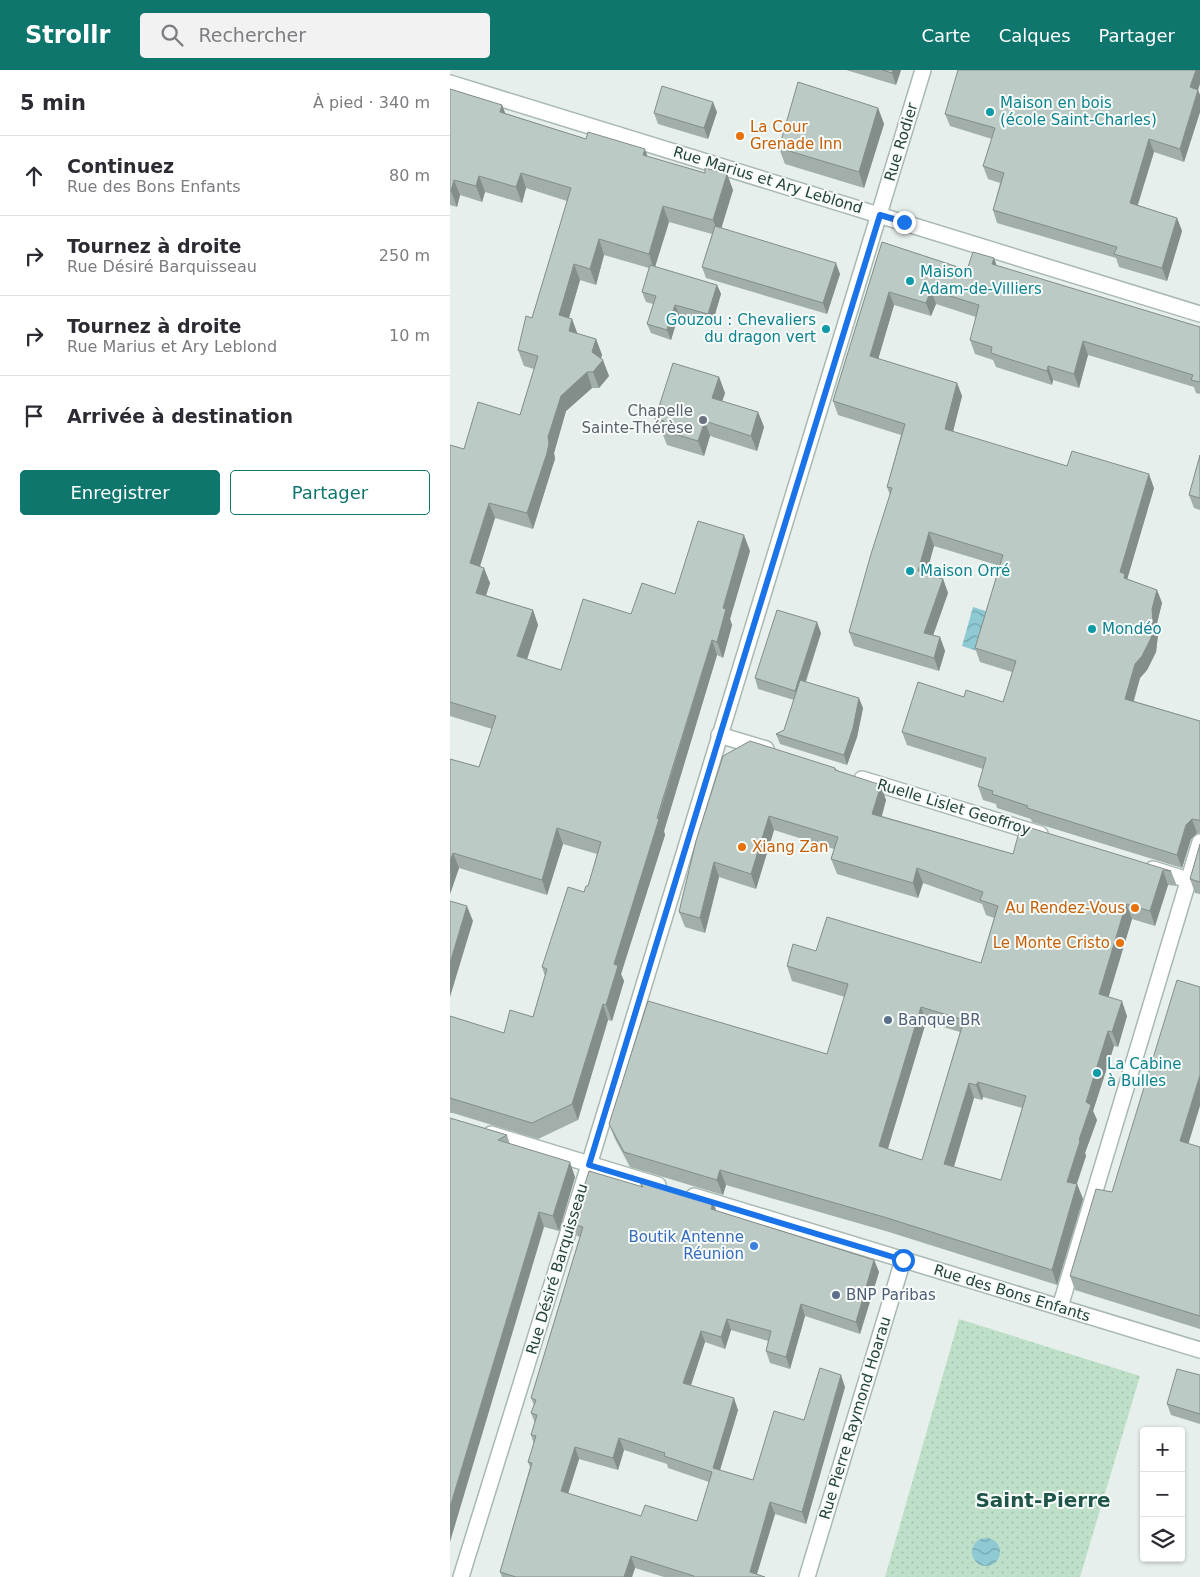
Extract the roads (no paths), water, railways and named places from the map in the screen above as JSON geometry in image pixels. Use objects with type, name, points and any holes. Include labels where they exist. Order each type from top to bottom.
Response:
[{"type":"street","name":"Rue Rodier","points":[[880,215],[923,70]]},
{"type":"street","name":"Rue Marius et Ary Leblond","points":[[450,83],[1200,314]]},
{"type":"street","name":"Rue Désiré Barquisseau","points":[[461,1577],[880,215]]},
{"type":"street","points":[[720,735],[776,752]]},
{"type":"street","name":"Ruelle Lislet Geoffroy","points":[[851,775],[1057,839]]},
{"type":"street","points":[[1060,1308],[1200,842]]},
{"type":"street","points":[[1141,865],[1188,880]]},
{"type":"street","name":"Rue des Bons Enfants","points":[[478,1130],[1200,1350]]},
{"type":"street","name":"Rue Pierre Raymond Hoarau","points":[[807,1577],[903,1260]]},
{"type":"water","points":[[973,607],[989,612],[977,651],[962,646]]},
{"type":"water","points":[[986,1538],[996,1542],[1000,1552],[996,1562],[986,1566],[976,1562],[972,1552],[976,1542]]},
{"type":"place","name":"Maison en bois (école Saint-Charles)","points":[[990,112]]},
{"type":"place","name":"La Cour Grenade Inn","points":[[740,136]]},
{"type":"place","name":"Maison Adam-de-Villiers","points":[[910,281]]},
{"type":"place","name":"Gouzou : Chevaliers du dragon vert","points":[[826,329]]},
{"type":"place","name":"Chapelle Sainte-Thérèse","points":[[703,420]]},
{"type":"place","name":"Maison Orré","points":[[910,571]]},
{"type":"place","name":"Mondéo","points":[[1092,629]]},
{"type":"place","name":"Xiang Zan","points":[[742,847]]},
{"type":"place","name":"Au Rendez-Vous","points":[[1135,908]]},
{"type":"place","name":"Le Monte Cristo","points":[[1120,943]]},
{"type":"place","name":"Banque BR","points":[[888,1020]]},
{"type":"place","name":"La Cabine à Bulles","points":[[1097,1073]]},
{"type":"place","name":"Boutik Antenne Réunion","points":[[754,1246]]},
{"type":"place","name":"BNP Paribas","points":[[836,1295]]},
{"type":"district","name":"Saint-Pierre","points":[[1043,1500]]}]
